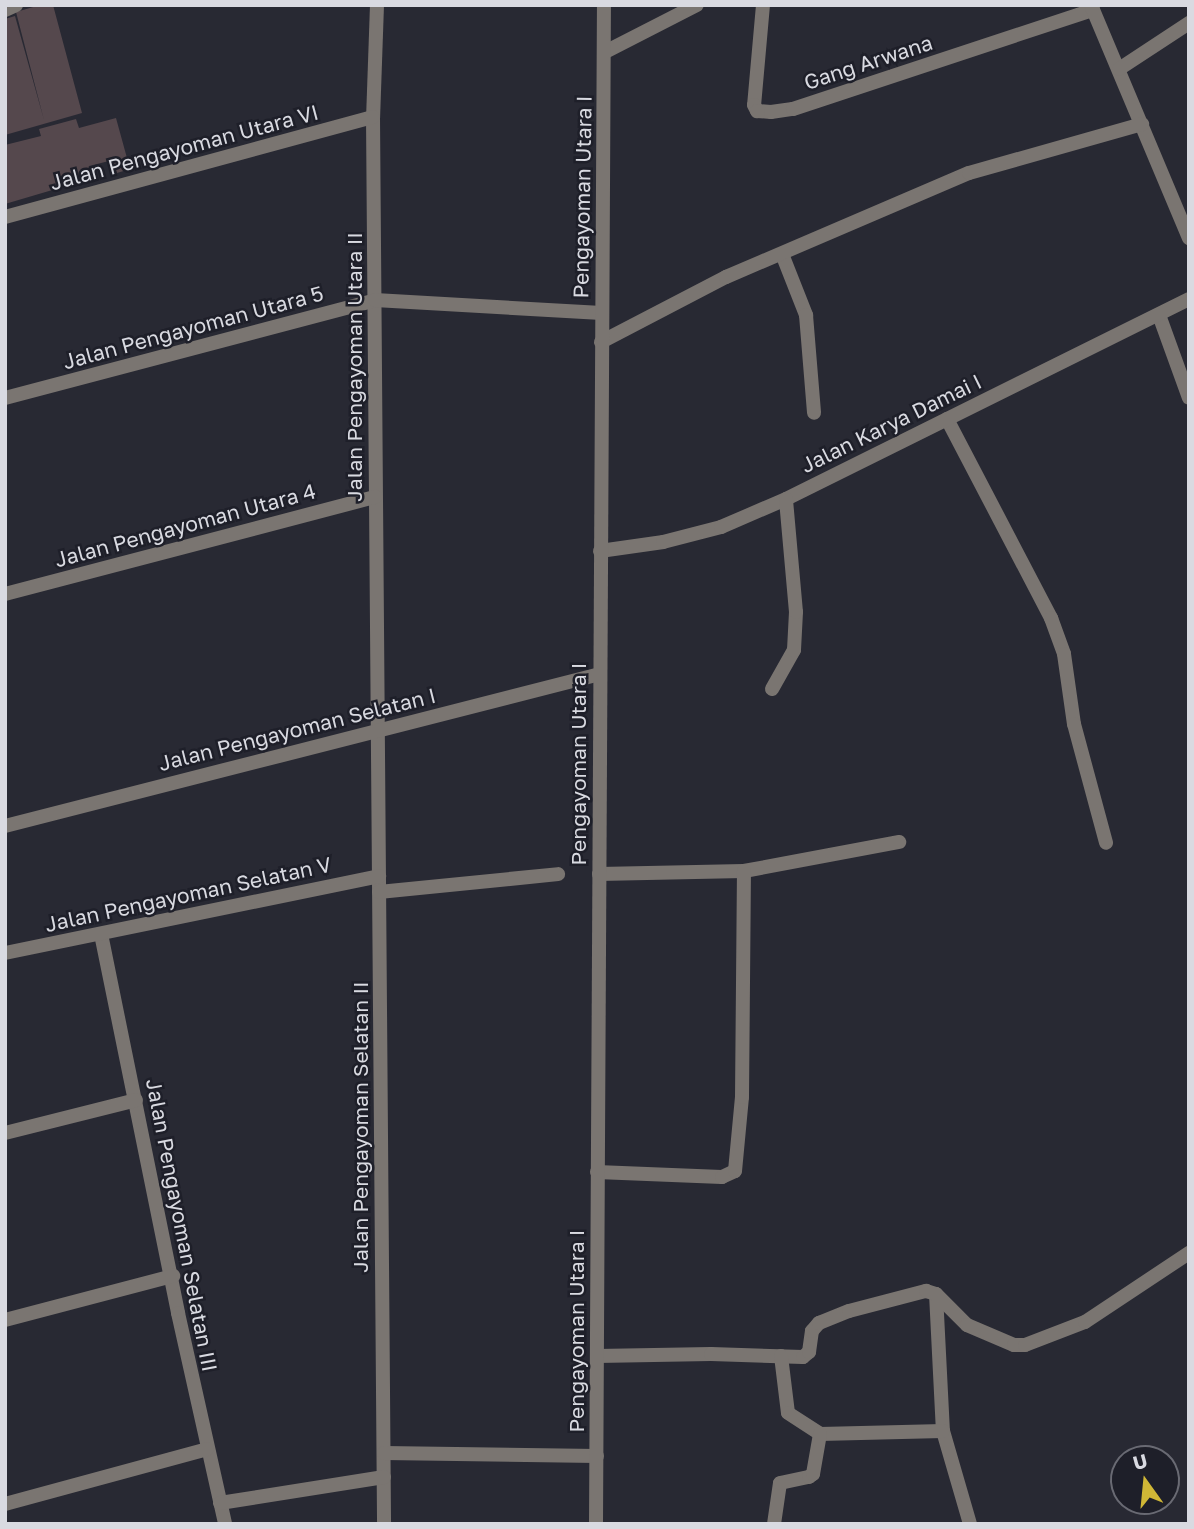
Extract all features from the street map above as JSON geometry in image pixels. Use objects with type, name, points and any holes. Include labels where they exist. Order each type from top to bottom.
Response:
[{"type":"street","points":[[5,10],[16,5]]},
{"type":"street","name":"Jalan Pengayoman Utara II","points":[[377,5],[373,117],[378,729]]},
{"type":"street","name":"Pengayoman Utara I","points":[[596,1524],[604,5]]},
{"type":"street","points":[[605,52],[697,5]]},
{"type":"street","name":"Gang Arwana","points":[[763,5],[754,105],[757,111],[771,112],[793,109],[1092,7]]},
{"type":"street","points":[[1092,7],[1189,238]]},
{"type":"street","points":[[1119,69],[1189,23]]},
{"type":"street","name":"Jalan Pengayoman Utara VI","points":[[5,217],[373,117]]},
{"type":"street","points":[[601,342],[726,277],[970,173],[1142,124]]},
{"type":"street","points":[[782,254],[806,315],[814,413]]},
{"type":"street","name":"Jalan Karya Damai I","points":[[600,551],[663,542],[721,527],[786,499],[1189,299]]},
{"type":"street","name":"Jalan Pengayoman Utara 5","points":[[5,398],[375,300],[601,313]]},
{"type":"street","points":[[1159,314],[1189,398]]},
{"type":"street","points":[[947,419],[1051,618],[1064,654],[1074,724],[1106,842]]},
{"type":"street","name":"Jalan Pengayoman Utara 4","points":[[5,594],[376,497]]},
{"type":"street","points":[[772,689],[794,650],[796,612],[786,499]]},
{"type":"street","name":"Jalan Pengayoman Selatan I","points":[[5,826],[600,674]]},
{"type":"street","name":"Jalan Pengayoman Selatan II","points":[[378,729],[384,1524]]},
{"type":"street","points":[[599,874],[744,871],[899,842]]},
{"type":"street","points":[[597,1172],[722,1177],[734,1171],[742,1097],[744,871]]},
{"type":"street","points":[[379,892],[558,874]]},
{"type":"street","name":"Jalan Pengayoman Selatan V","points":[[5,953],[379,876]]},
{"type":"street","name":"Jalan Pengayoman Selatan III","points":[[101,933],[207,1449],[225,1524]]},
{"type":"street","points":[[5,1133],[136,1100]]},
{"type":"street","points":[[597,1356],[806,1355],[812,1331],[820,1323],[849,1311],[926,1291],[936,1294],[967,1325],[1014,1345],[1025,1345],[1085,1322],[1189,1253]]},
{"type":"street","points":[[5,1320],[173,1276]]},
{"type":"street","points":[[936,1294],[943,1431],[970,1524]]},
{"type":"street","points":[[781,1356],[788,1413],[820,1434],[943,1431]]},
{"type":"street","points":[[774,1524],[780,1483],[813,1474],[820,1434]]},
{"type":"street","points":[[5,1504],[207,1449]]},
{"type":"street","points":[[384,1453],[597,1456]]},
{"type":"street","points":[[220,1503],[384,1477]]},
{"type":"building","points":[[40,5],[53,5],[82,113],[5,135],[5,19],[15,16],[44,120],[16,12]]},
{"type":"building","points":[[116,118],[130,169],[117,173],[113,160],[89,166],[93,178],[5,204],[5,145],[41,136],[39,129],[76,119],[79,128]]}]
